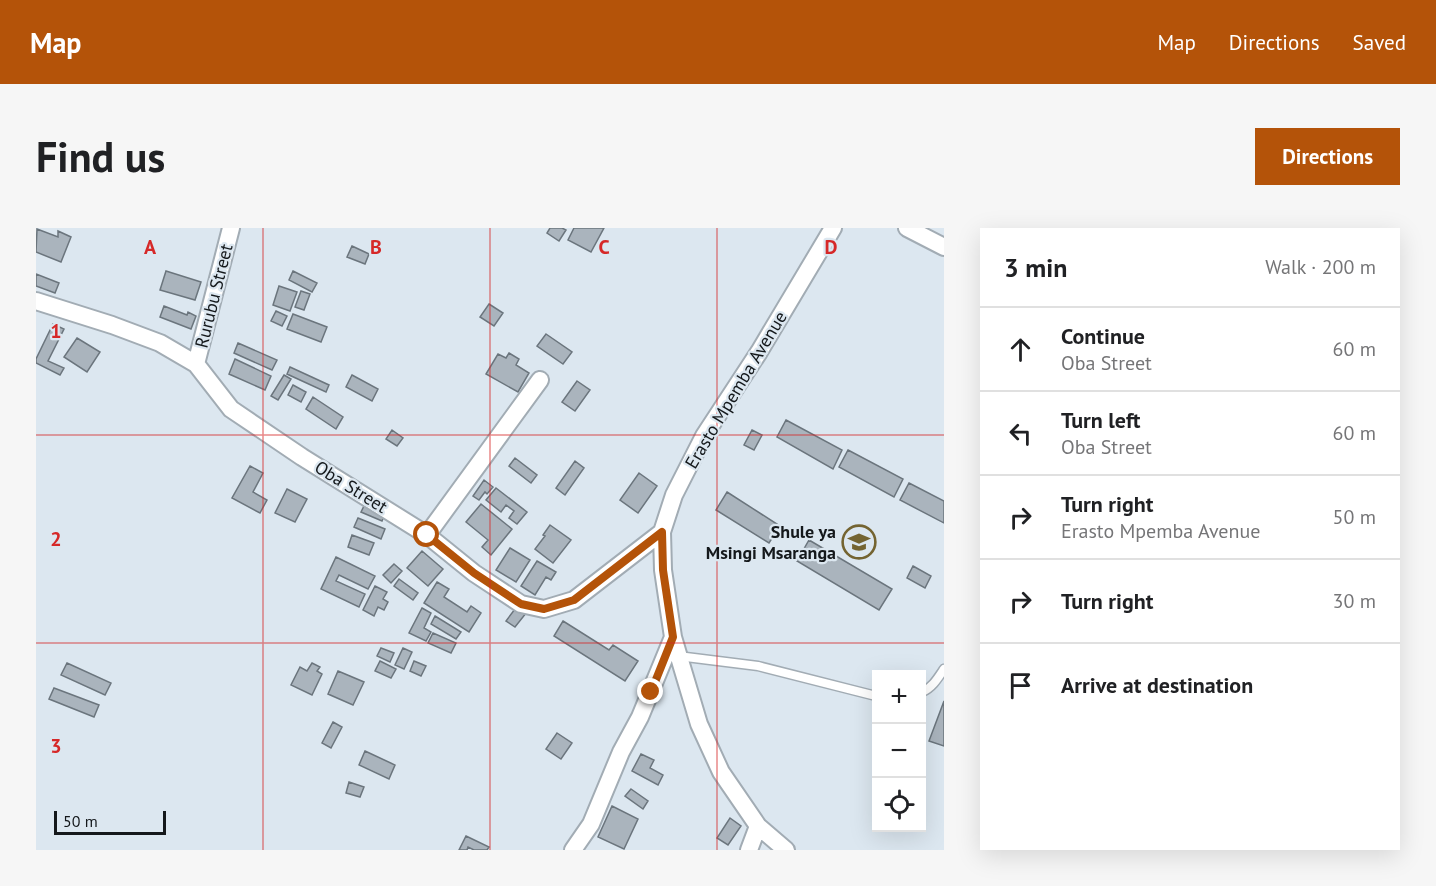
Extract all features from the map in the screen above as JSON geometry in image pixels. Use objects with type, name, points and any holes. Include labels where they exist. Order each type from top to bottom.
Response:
[{"type":"street","name":"Rurubu Street","points":[[196,364],[231,228]]},
{"type":"street","name":"Erasto Mpemba Avenue","points":[[786,850],[758,826],[721,772],[699,724],[673,637],[663,570],[662,532],[674,495],[704,436],[759,352],[833,228]]},
{"type":"street","points":[[907,228],[944,247]]},
{"type":"street","name":"Oba Street","points":[[36,301],[160,343],[196,364],[231,408],[302,457],[427,535],[474,573],[521,604],[544,609],[574,600],[662,532]]},
{"type":"street","points":[[427,535],[540,380]]},
{"type":"street","points":[[573,850],[591,824],[621,752],[640,717],[673,637]]},
{"type":"street","points":[[749,850],[758,826]]},
{"type":"lane","points":[[678,656],[758,666],[872,695]]},
{"type":"lane","points":[[926,690],[944,669]]},
{"type":"building","points":[[550,228],[566,230],[559,241],[547,233]]},
{"type":"building","points":[[574,228],[604,228],[591,252],[568,240]]},
{"type":"building","points":[[37,229],[58,237],[58,231],[71,237],[61,262],[36,252]]},
{"type":"building","points":[[352,246],[369,254],[365,264],[347,257]]},
{"type":"building","points":[[166,271],[201,282],[195,300],[160,290]]},
{"type":"building","points":[[293,271],[317,283],[312,292],[289,280]]},
{"type":"building","points":[[36,274],[59,283],[55,293],[36,286]]},
{"type":"building","points":[[279,286],[297,292],[290,311],[273,305]]},
{"type":"building","points":[[301,291],[310,294],[304,310],[295,307]]},
{"type":"building","points":[[489,304],[503,313],[494,326],[480,317]]},
{"type":"building","points":[[164,306],[196,316],[191,329],[160,317]]},
{"type":"building","points":[[276,311],[287,316],[282,326],[271,321]]},
{"type":"building","points":[[293,314],[327,327],[321,342],[287,329]]},
{"type":"building","points":[[53,324],[64,329],[48,361],[64,368],[60,375],[36,363]]},
{"type":"building","points":[[546,334],[572,352],[563,364],[537,346]]},
{"type":"building","points":[[77,338],[100,352],[87,372],[64,357]]},
{"type":"building","points":[[238,343],[277,360],[272,370],[234,353]]},
{"type":"building","points":[[509,353],[519,359],[516,365],[529,373],[518,392],[486,374],[498,354],[506,358]]},
{"type":"building","points":[[235,359],[271,376],[265,390],[229,374]]},
{"type":"building","points":[[290,367],[329,385],[326,392],[287,374]]},
{"type":"building","points":[[284,375],[291,379],[278,400],[271,396]]},
{"type":"building","points":[[352,375],[378,389],[372,401],[346,387]]},
{"type":"building","points":[[577,381],[590,390],[575,411],[562,402]]},
{"type":"building","points":[[293,385],[306,392],[301,402],[288,395]]},
{"type":"building","points":[[313,397],[343,417],[336,429],[306,409]]},
{"type":"building","points":[[786,420],[842,450],[833,469],[777,437]]},
{"type":"building","points":[[392,430],[403,438],[397,446],[386,439]]},
{"type":"building","points":[[752,430],[762,435],[754,450],[744,445]]},
{"type":"building","points":[[848,450],[903,479],[894,497],[839,467]]},
{"type":"building","points":[[515,458],[537,475],[531,483],[509,466]]},
{"type":"building","points":[[575,461],[584,468],[565,495],[556,488]]},
{"type":"building","points":[[250,466],[263,473],[253,492],[267,500],[260,513],[232,498]]},
{"type":"building","points":[[639,473],[657,486],[638,513],[620,500]]},
{"type":"building","points":[[484,480],[493,487],[479,500],[473,496]]},
{"type":"building","points":[[909,483],[944,501],[944,523],[900,500]]},
{"type":"building","points":[[496,488],[527,512],[517,524],[509,518],[514,511],[506,505],[501,512],[486,500]]},
{"type":"building","points":[[287,489],[307,499],[295,522],[275,513]]},
{"type":"building","points":[[727,492],[780,526],[769,543],[716,510]]},
{"type":"building","points":[[366,502],[386,511],[382,521],[361,512]]},
{"type":"building","points":[[481,504],[512,529],[491,555],[482,547],[488,540],[466,522]]},
{"type":"building","points":[[358,518],[385,529],[381,539],[354,527]]},
{"type":"building","points":[[550,525],[571,540],[553,563],[535,549]]},
{"type":"building","points":[[352,535],[374,543],[369,555],[348,547]]},
{"type":"building","points":[[809,540],[892,589],[879,610],[797,561]]},
{"type":"building","points":[[510,548],[530,560],[516,582],[496,570]]},
{"type":"building","points":[[422,551],[443,569],[428,586],[407,568]]},
{"type":"building","points":[[336,557],[375,576],[368,589],[339,575],[336,581],[365,594],[359,607],[321,589]]},
{"type":"building","points":[[537,561],[556,572],[551,580],[546,577],[535,595],[521,586]]},
{"type":"building","points":[[394,564],[402,571],[391,583],[383,575]]},
{"type":"building","points":[[913,566],[931,576],[925,588],[907,578]]},
{"type":"building","points":[[399,579],[418,593],[413,600],[394,586]]},
{"type":"building","points":[[437,582],[449,589],[444,597],[467,612],[471,606],[481,613],[469,632],[424,603]]},
{"type":"building","points":[[375,586],[387,592],[383,599],[388,602],[384,610],[378,607],[374,616],[363,610]]},
{"type":"building","points":[[518,605],[527,612],[515,627],[506,621]]},
{"type":"building","points":[[422,608],[431,613],[424,628],[431,632],[426,641],[409,633]]},
{"type":"building","points":[[435,616],[461,632],[456,639],[431,624]]},
{"type":"building","points":[[563,621],[609,650],[613,645],[638,661],[625,681],[554,636]]},
{"type":"building","points":[[433,633],[456,643],[451,653],[428,643]]},
{"type":"building","points":[[381,648],[394,653],[390,662],[377,656]]},
{"type":"building","points":[[403,648],[412,652],[404,669],[395,665]]},
{"type":"building","points":[[380,661],[396,669],[391,678],[375,671]]},
{"type":"building","points":[[414,661],[426,666],[421,676],[410,671]]},
{"type":"building","points":[[67,663],[111,683],[105,695],[61,675]]},
{"type":"building","points":[[312,663],[320,667],[317,671],[322,674],[312,695],[291,685],[300,667],[307,671]]},
{"type":"building","points":[[338,671],[364,682],[353,705],[328,694]]},
{"type":"building","points":[[54,688],[99,705],[94,717],[49,699]]},
{"type":"building","points":[[944,701],[944,746],[929,741]]},
{"type":"building","points":[[333,722],[342,727],[331,748],[322,743]]},
{"type":"building","points":[[557,733],[572,743],[561,759],[546,749]]},
{"type":"building","points":[[365,751],[395,765],[389,779],[359,765]]},
{"type":"building","points":[[641,754],[654,760],[650,768],[663,775],[658,785],[632,771]]},
{"type":"building","points":[[349,782],[364,787],[360,797],[346,793]]},
{"type":"building","points":[[631,789],[648,801],[643,809],[625,796]]},
{"type":"building","points":[[612,806],[638,819],[624,849],[598,837]]},
{"type":"building","points":[[730,818],[741,826],[728,845],[717,838]]},
{"type":"building","points":[[466,836],[489,847],[487,850],[474,850],[468,847],[467,850],[459,850]]},
{"type":"place","name":"Shule ya Msingi Msaranga","points":[[859,542]]},
{"type":"route","points":[[427,535],[474,573],[521,604],[544,609],[574,600],[662,532],[663,570],[673,637],[651,692]]}]
